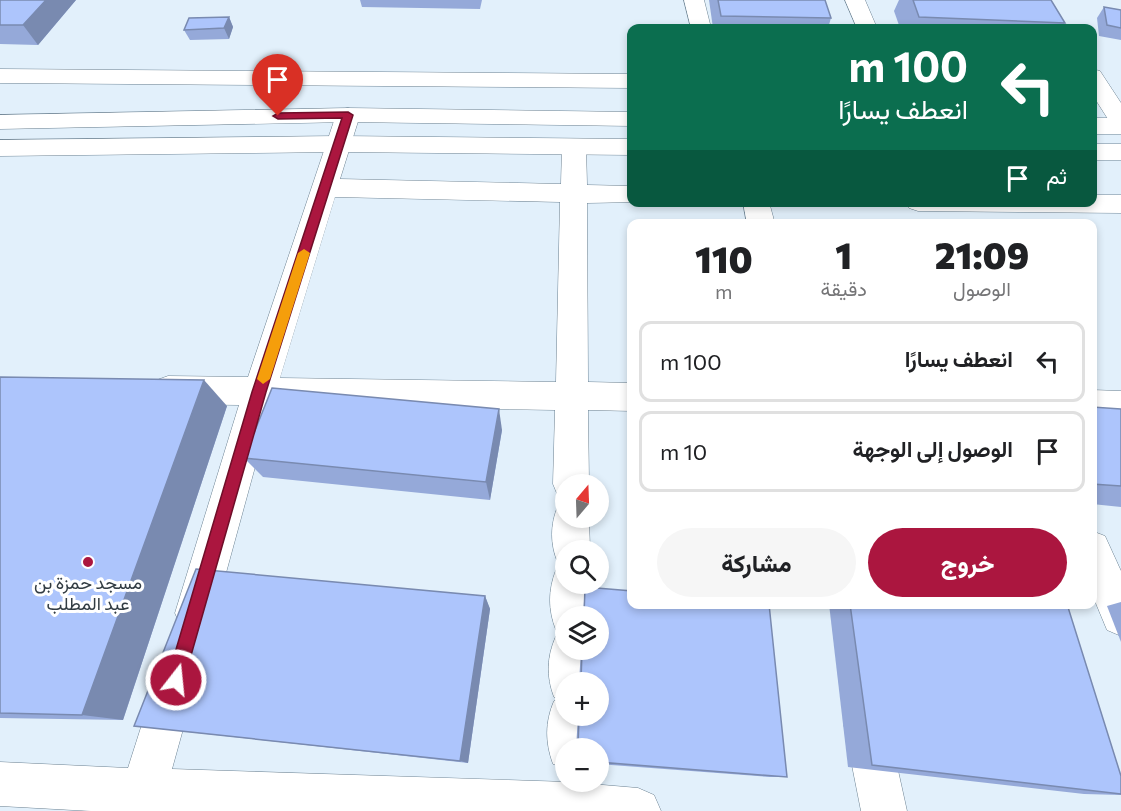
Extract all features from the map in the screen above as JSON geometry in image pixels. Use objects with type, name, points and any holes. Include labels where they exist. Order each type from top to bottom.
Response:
[{"type":"street","points":[[694,0],[700,24]]},
{"type":"street","points":[[855,0],[865,24]]},
{"type":"street","points":[[0,76],[627,81]]},
{"type":"street","points":[[1097,126],[1121,124],[1101,83]]},
{"type":"street","points":[[0,148],[343,130],[627,120]]},
{"type":"street","points":[[0,122],[343,130],[574,147],[627,147]]},
{"type":"street","points":[[141,801],[259,392],[343,130]]},
{"type":"street","points":[[572,474],[574,147]]},
{"type":"street","points":[[1097,152],[1121,152]]},
{"type":"street","points":[[325,188],[627,195]]},
{"type":"street","points":[[1097,204],[1121,204]]},
{"type":"street","points":[[141,390],[627,397]]},
{"type":"street","points":[[1097,404],[1121,405]]},
{"type":"street","points":[[1097,561],[1121,616]]},
{"type":"street","points":[[858,685],[884,811]]},
{"type":"street","points":[[0,784],[141,801],[568,799],[638,811]]},
{"type":"building","points":[[0,0],[46,0],[23,25],[0,25]]},
{"type":"building","points":[[718,0],[825,0],[831,18],[721,16]]},
{"type":"building","points":[[913,0],[1051,0],[1065,23],[919,17]]},
{"type":"building","points":[[1104,7],[1121,10],[1121,28],[1107,25]]},
{"type":"building","points":[[229,17],[224,28],[184,30],[189,18]]},
{"type":"building","name":"مسجد حمزة بن عبد المطلب","points":[[0,377],[204,380],[82,715],[0,713]]},
{"type":"building","points":[[272,388],[499,409],[486,482],[244,458]]},
{"type":"building","points":[[1097,407],[1121,409],[1121,486],[1097,484]]},
{"type":"building","points":[[196,569],[485,596],[460,761],[134,726]]},
{"type":"building","points":[[609,589],[627,591],[627,609],[770,609],[787,777],[609,763],[609,738],[578,738],[579,726],[609,726],[609,672],[581,672],[582,660],[609,660],[609,606],[584,606],[585,594],[609,594]]},
{"type":"building","points":[[851,609],[1069,609],[1121,776],[1121,794],[872,765]]},
{"type":"slow traffic","points":[[263,379],[304,253]]},
{"type":"place","name":"مسجد حمزة بن عبد المطلب","points":[[88,562]]},
{"type":"route","points":[[176,680],[259,392],[348,115],[278,116]]}]
